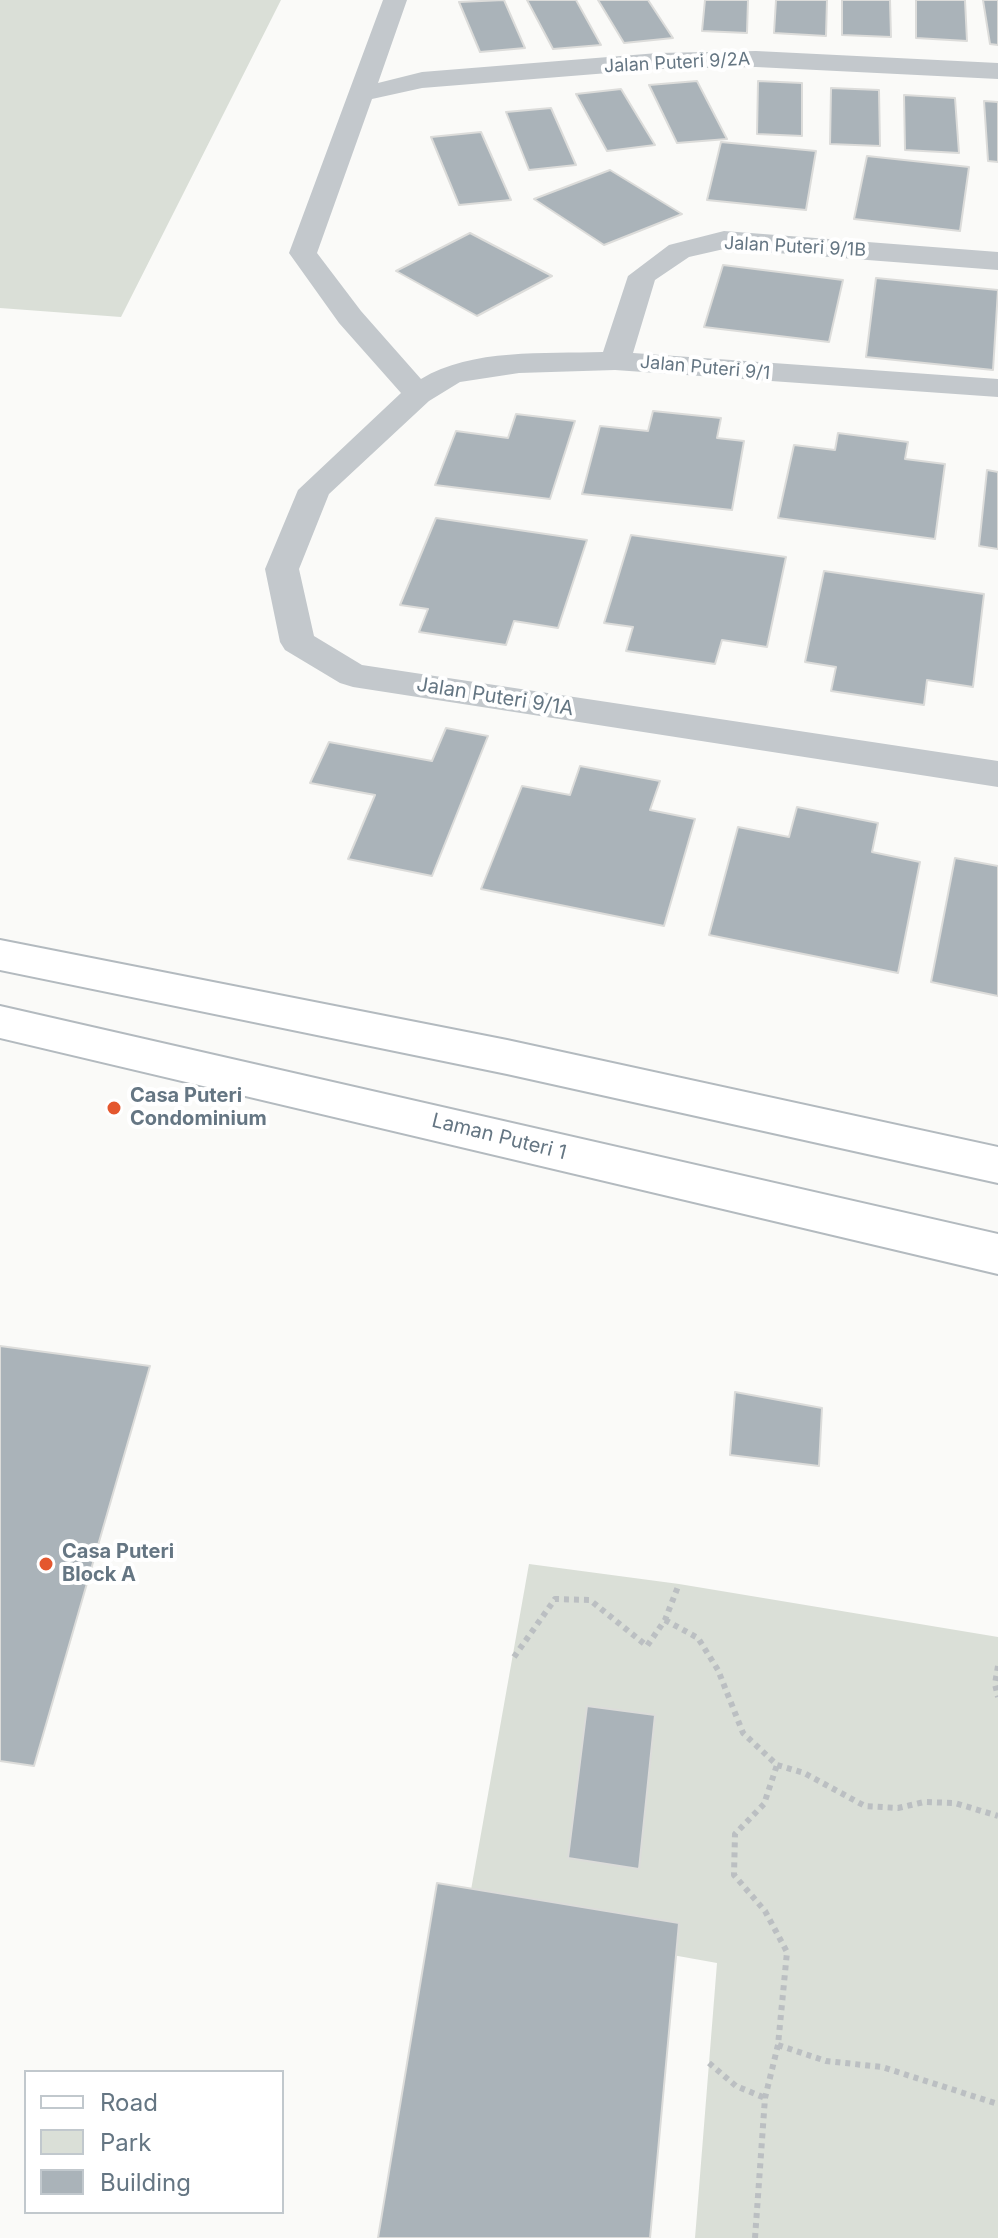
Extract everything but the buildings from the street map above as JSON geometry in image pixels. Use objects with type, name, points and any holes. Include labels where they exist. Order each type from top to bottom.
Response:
[{"type":"main road","points":[[0,955],[507,1057],[998,1165]]},
{"type":"main road","name":"Laman Puteri 1","points":[[0,1022],[998,1254]]},
{"type":"street","points":[[395,0],[303,253],[350,317],[418,394]]},
{"type":"street","name":"Jalan Puteri 9/2A","points":[[358,95],[422,80],[658,61],[756,59],[998,71]]},
{"type":"street","name":"Jalan Puteri 9/1B","points":[[615,361],[642,276],[679,251],[724,240],[998,261]]},
{"type":"street","name":"Jalan Puteri 9/1","points":[[418,394],[451,374],[519,364],[615,361],[998,388]]},
{"type":"street","name":"Jalan Puteri 9/1A","points":[[418,394],[314,490],[282,569],[298,642],[353,675],[998,774]]},
{"type":"path","points":[[514,1657],[555,1599],[590,1600],[647,1646],[665,1620],[679,1584]]},
{"type":"path","points":[[665,1620],[698,1638],[718,1670],[743,1733],[777,1765],[804,1773],[865,1806],[898,1808],[924,1802],[955,1803],[998,1816]]},
{"type":"path","points":[[998,1666],[995,1684],[998,1697]]},
{"type":"path","points":[[755,2238],[765,2098],[778,2045],[787,1952],[765,1911],[734,1875],[735,1834],[759,1814],[774,1787],[777,1765]]},
{"type":"path","points":[[778,2045],[826,2061],[882,2067],[998,2104]]},
{"type":"path","points":[[709,2063],[736,2086],[765,2098]]},
{"type":"green space","points":[[0,0],[281,0],[121,317],[0,308]]},
{"type":"green space","points":[[529,1564],[679,1584],[998,1637],[998,2238],[695,2238],[717,1963],[466,1918]]},
{"type":"place","name":"Casa Puteri Condominium","points":[[114,1108]]},
{"type":"place","name":"Casa Puteri Block A","points":[[46,1564]]}]
